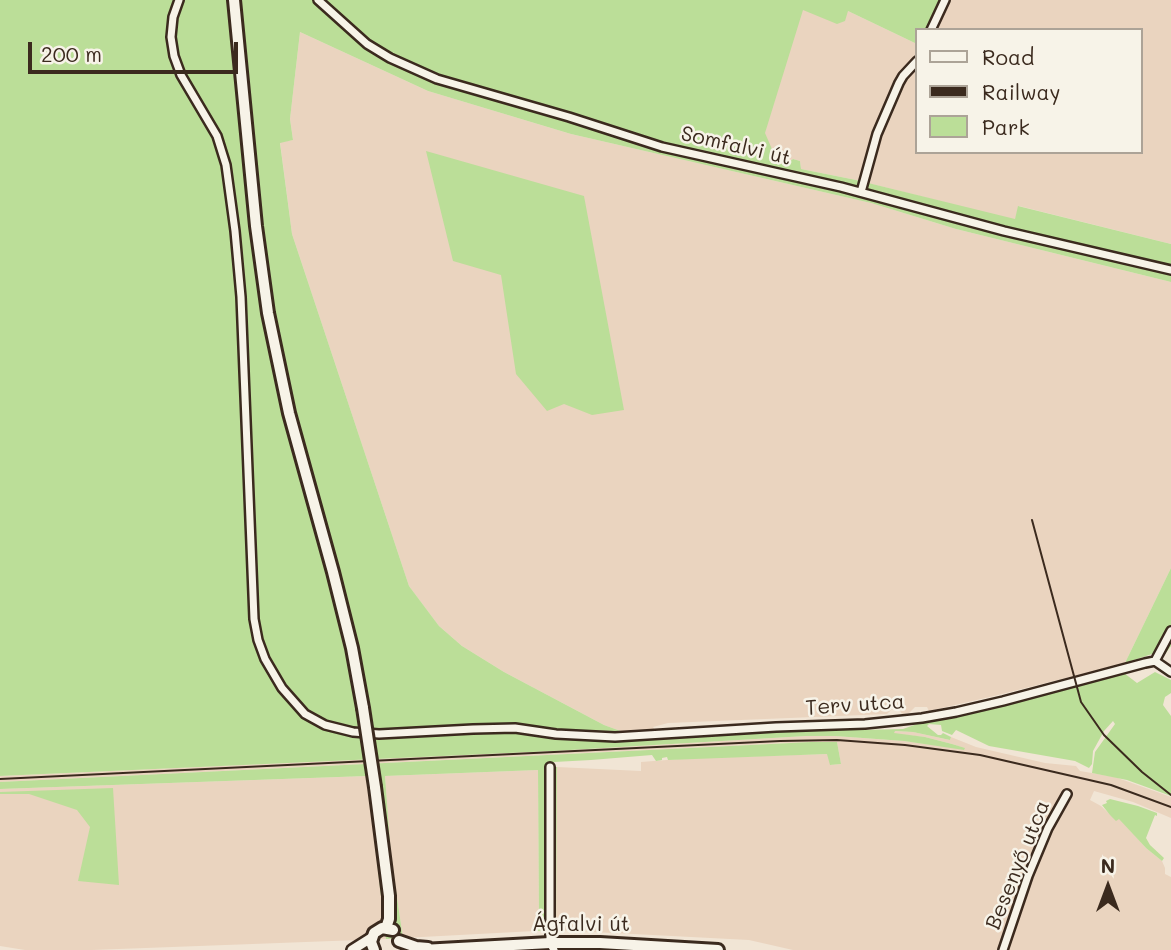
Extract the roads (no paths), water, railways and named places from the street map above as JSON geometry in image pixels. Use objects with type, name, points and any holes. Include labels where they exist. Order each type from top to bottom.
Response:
[{"type":"main road","points":[[234,0],[256,226],[268,313],[289,413],[352,648],[375,787],[392,934],[376,930],[372,944]]},
{"type":"main road","name":"Ágfalvi út","points":[[392,934],[416,947],[626,944],[718,950]]},
{"type":"main road","name":"Ágfalvi út","points":[[422,950],[445,948]]},
{"type":"street","name":"Terv utca","points":[[179,0],[171,37],[174,56],[181,75],[217,136],[226,165],[235,231],[241,297],[254,619],[265,659],[282,688],[305,714],[325,725],[379,734],[515,728],[615,737],[902,721],[939,716],[1155,662]]},
{"type":"street","name":"Somfalvi út","points":[[317,0],[367,44],[390,58],[437,79],[662,146],[861,192],[1004,231],[1171,270]]},
{"type":"street","points":[[932,28],[945,0]]},
{"type":"street","points":[[861,192],[877,134],[899,83],[916,62]]},
{"type":"street","points":[[1171,631],[1155,662],[1171,672]]},
{"type":"street","points":[[550,767],[552,947]]},
{"type":"street","name":"Besenyő utca","points":[[1003,950],[1028,876],[1048,828],[1067,794]]},
{"type":"street","points":[[352,950],[372,944]]},
{"type":"railway","points":[[1032,520],[1081,702],[1104,735],[1142,772],[1171,795]]},
{"type":"railway","points":[[0,779],[837,740],[905,745],[980,755],[1111,785],[1171,807]]}]
